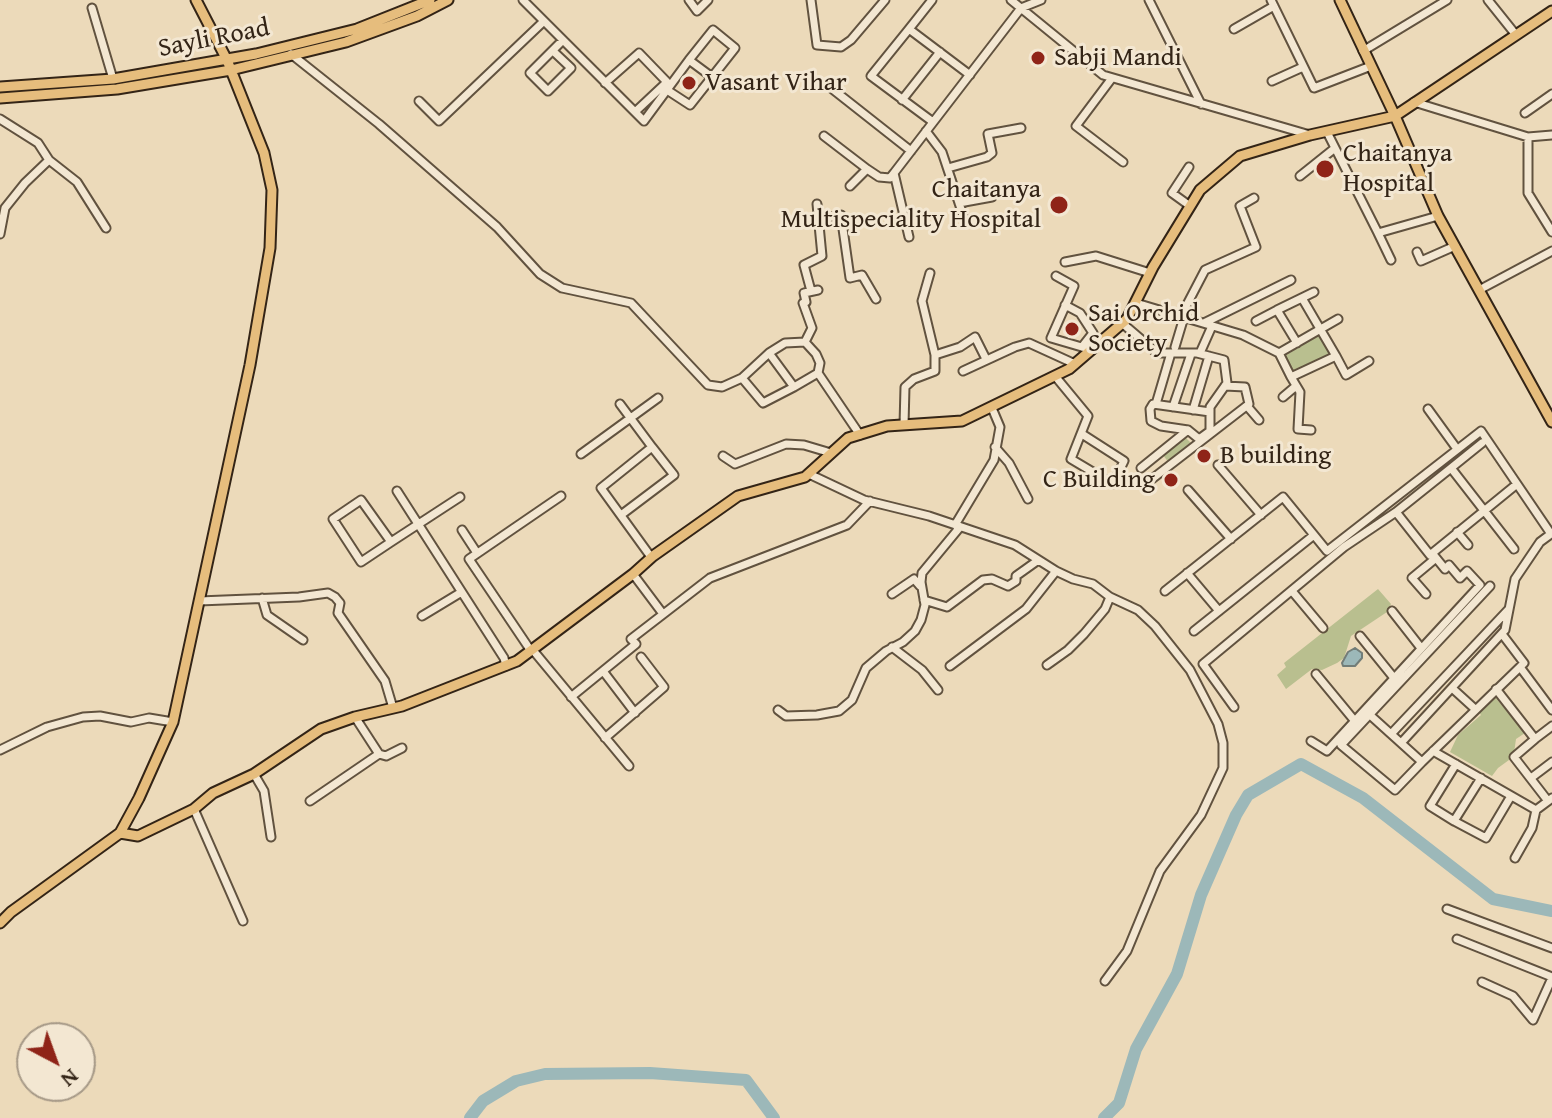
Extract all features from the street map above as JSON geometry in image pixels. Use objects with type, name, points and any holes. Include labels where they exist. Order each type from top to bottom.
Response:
[{"type":"main road","points":[[0,923],[120,833],[139,798],[173,722],[250,365],[270,248],[272,190],[264,153],[227,60],[196,0]]},
{"type":"main road","name":"Sayli Road","points":[[0,87],[113,79],[227,60],[357,29],[429,0]]},
{"type":"main road","points":[[0,98],[117,89],[231,70],[294,56],[394,25],[448,0]]},
{"type":"main road","points":[[1340,0],[1438,216],[1552,422]]},
{"type":"main road","points":[[120,833],[138,836],[194,809],[213,793],[254,774],[321,729],[393,708],[506,666],[738,496],[805,477],[848,438],[887,426],[962,421],[1055,376],[1075,364],[1087,348],[1122,323],[1200,190],[1240,156],[1310,135],[1395,116],[1552,11]]},
{"type":"street","points":[[523,0],[644,121],[689,60],[713,30],[735,48],[690,105],[667,90]]},
{"type":"street","points":[[689,0],[697,11],[708,0]]},
{"type":"street","points":[[811,0],[817,45],[841,47],[851,40],[885,0]]},
{"type":"street","points":[[932,0],[871,76],[933,122]]},
{"type":"street","points":[[1011,0],[1103,75],[1310,135]]},
{"type":"street","points":[[824,136],[879,177],[890,178],[1021,8],[1041,0]]},
{"type":"street","points":[[1149,0],[1201,104]]},
{"type":"street","points":[[1363,51],[1447,0]]},
{"type":"street","points":[[1488,0],[1516,35]]},
{"type":"street","points":[[1234,29],[1272,3],[1314,88],[1371,66]]},
{"type":"street","points":[[92,8],[113,79]]},
{"type":"street","points":[[419,101],[439,121],[543,22]]},
{"type":"street","points":[[909,29],[970,75]]},
{"type":"street","points":[[553,51],[571,68],[548,91],[530,73],[562,41]]},
{"type":"street","points":[[284,48],[379,124],[497,227],[540,274],[562,288],[631,303],[708,385],[722,387],[742,378],[785,343],[805,342]]},
{"type":"street","points":[[902,100],[940,52]]},
{"type":"street","points":[[605,83],[639,53],[667,82],[635,112]]},
{"type":"street","points":[[689,60],[712,77]]},
{"type":"street","points":[[1272,81],[1303,67]]},
{"type":"street","points":[[1112,78],[1076,126],[1123,162]]},
{"type":"street","points":[[826,84],[911,151]]},
{"type":"street","points":[[1525,113],[1552,94]]},
{"type":"street","points":[[1414,102],[1528,137],[1552,135]]},
{"type":"street","points":[[0,119],[38,143],[49,160],[77,182],[106,228]]},
{"type":"street","points":[[948,168],[992,153],[988,134],[1021,128]]},
{"type":"street","points":[[926,131],[942,152],[963,215]]},
{"type":"street","points":[[1327,132],[1391,260]]},
{"type":"street","points":[[1528,137],[1528,193],[1552,232]]},
{"type":"street","points":[[1300,176],[1335,148]]},
{"type":"street","points":[[0,234],[5,208],[49,160]]},
{"type":"street","points":[[1189,167],[1172,193],[1190,206]]},
{"type":"street","points":[[850,186],[867,169]]},
{"type":"street","points":[[894,173],[909,237]]},
{"type":"street","points":[[959,203],[992,197]]},
{"type":"street","points":[[1156,404],[1183,317],[1205,270],[1256,247],[1240,206],[1254,198]]},
{"type":"street","points":[[805,342],[812,328],[803,303],[806,302],[804,293],[815,290],[804,265],[822,256],[817,204]]},
{"type":"street","points":[[818,220],[841,215],[850,278],[862,275],[876,299]]},
{"type":"street","points":[[1378,233],[1438,216]]},
{"type":"street","points":[[1417,252],[1421,261],[1455,246]]},
{"type":"street","points":[[1479,290],[1552,251]]},
{"type":"street","points":[[1065,262],[1096,256],[1150,273]]},
{"type":"street","points":[[904,425],[905,387],[914,379],[935,371],[935,355],[922,301],[930,273]]},
{"type":"street","points":[[1056,276],[1074,286],[1065,305],[1051,338],[1087,348],[1093,333],[1080,313],[1065,305]]},
{"type":"street","points":[[1208,324],[1291,280]]},
{"type":"street","points":[[1256,321],[1314,292]]},
{"type":"street","points":[[1302,298],[1346,375],[1369,361]]},
{"type":"street","points":[[1136,303],[1243,335],[1279,353],[1300,392],[1298,429],[1311,430]]},
{"type":"street","points":[[1277,310],[1297,343]]},
{"type":"street","points":[[1279,353],[1338,319]]},
{"type":"street","points":[[1122,323],[1157,353],[1173,350],[1224,360],[1227,383],[1210,407],[1210,412],[1210,431],[1199,439],[1188,430],[1161,426],[1151,421],[1153,404],[1210,412]]},
{"type":"street","points":[[1193,410],[1208,324]]},
{"type":"street","points":[[935,355],[960,347],[975,337],[986,359]]},
{"type":"street","points":[[805,342],[820,363],[818,373],[860,435]]},
{"type":"street","points":[[963,371],[1029,343],[1075,364]]},
{"type":"street","points":[[769,353],[794,387]]},
{"type":"street","points":[[1173,407],[1191,354]]},
{"type":"street","points":[[1291,377],[1336,356]]},
{"type":"street","points":[[742,378],[763,403],[818,373]]},
{"type":"street","points":[[1055,376],[1088,416],[1071,459],[1113,484],[1124,461],[1082,434]]},
{"type":"street","points":[[1225,386],[1245,387],[1247,406],[1259,420]]},
{"type":"street","points":[[1283,397],[1296,386]]},
{"type":"street","points":[[581,454],[658,398]]},
{"type":"street","points":[[620,404],[674,475],[621,515]]},
{"type":"street","points":[[1152,479],[1247,406]]},
{"type":"street","points":[[778,710],[786,716],[795,717],[839,711],[852,700],[866,668],[915,631],[924,612],[922,573],[951,541],[994,460],[1000,427],[992,408]]},
{"type":"street","points":[[1428,409],[1457,449]]},
{"type":"street","points":[[1141,468],[1188,430]]},
{"type":"street","points":[[1165,591],[1283,497],[1327,551],[1481,431],[1551,534],[1540,542],[1515,579],[1502,634],[1401,743]]},
{"type":"street","points":[[1234,707],[1203,664],[1344,547],[1396,512],[1482,443]]},
{"type":"street","points":[[723,456],[735,464],[786,444],[804,445],[831,453]]},
{"type":"street","points":[[651,557],[601,488],[652,447]]},
{"type":"street","points":[[995,447],[1009,463],[1028,499]]},
{"type":"street","points":[[1218,465],[1261,515]]},
{"type":"street","points":[[1451,468],[1514,549]]},
{"type":"street","points":[[809,474],[870,501],[1015,545],[1056,571],[1093,584],[1110,597],[1138,610],[1190,670],[1211,706],[1223,743],[1223,768],[1201,815],[1160,871],[1127,951],[1105,981]]},
{"type":"street","points":[[1426,594],[1412,578],[1457,532],[1517,484]]},
{"type":"street","points":[[1188,490],[1231,539]]},
{"type":"street","points":[[397,491],[504,658],[506,666]]},
{"type":"street","points":[[561,496],[469,559],[531,650],[629,766]]},
{"type":"street","points":[[391,542],[361,500],[333,519],[361,562],[460,497]]},
{"type":"street","points":[[571,697],[636,644],[631,639],[715,575],[847,525],[870,501]]},
{"type":"street","points":[[1311,741],[1327,751],[1480,585],[1467,571],[1460,578],[1449,565],[1445,569],[1396,512]]},
{"type":"street","points":[[462,530],[477,553]]},
{"type":"street","points":[[1457,532],[1468,545]]},
{"type":"street","points":[[1194,631],[1314,535]]},
{"type":"street","points":[[924,600],[947,607],[983,580],[992,579],[1008,586],[1037,561]]},
{"type":"street","points":[[950,666],[1026,609],[1056,571]]},
{"type":"street","points":[[1187,573],[1219,611]]},
{"type":"street","points":[[633,574],[663,614]]},
{"type":"street","points":[[892,594],[914,579],[922,588]]},
{"type":"street","points":[[1490,586],[1341,745],[1395,790],[1524,663],[1502,634]]},
{"type":"street","points":[[1292,591],[1323,628]]},
{"type":"street","points":[[199,601],[328,593],[340,603],[338,613],[385,681],[393,708]]},
{"type":"street","points":[[422,616],[460,593]]},
{"type":"street","points":[[1047,665],[1084,634],[1105,609],[1110,597]]},
{"type":"street","points":[[262,598],[267,615],[303,640]]},
{"type":"street","points":[[1391,734],[1510,608]]},
{"type":"street","points":[[1392,611],[1421,648]]},
{"type":"street","points":[[1360,636],[1394,678]]},
{"type":"street","points":[[892,647],[915,664],[938,690]]},
{"type":"street","points":[[605,738],[664,687],[641,657]]},
{"type":"street","points":[[1520,667],[1552,710]]},
{"type":"street","points":[[603,671],[635,713]]},
{"type":"street","points":[[1316,674],[1354,720]]},
{"type":"street","points":[[1452,688],[1475,709]]},
{"type":"street","points":[[1496,689],[1535,739]]},
{"type":"street","points":[[1370,715],[1422,762]]},
{"type":"street","points":[[0,750],[57,723],[83,717],[100,716],[131,722],[149,718],[173,722]]},
{"type":"street","points":[[355,717],[379,754],[386,756],[402,748]]},
{"type":"street","points":[[1515,858],[1532,828],[1536,810],[1550,799],[1514,757],[1552,726]]},
{"type":"street","points":[[1433,751],[1536,810]]},
{"type":"street","points":[[310,801],[379,754]]},
{"type":"street","points":[[1531,778],[1552,762]]},
{"type":"street","points":[[1456,764],[1430,806],[1454,821],[1486,838],[1511,796]]},
{"type":"street","points":[[254,774],[264,791],[271,837]]},
{"type":"street","points":[[1454,821],[1481,778]]},
{"type":"street","points":[[194,809],[243,921]]},
{"type":"street","points":[[1447,909],[1552,948]]},
{"type":"street","points":[[1457,939],[1552,977],[1533,1020],[1513,996],[1482,982]]},
{"type":"green space","points":[[1318,334],[1331,356],[1295,373],[1285,356]]},
{"type":"green space","points":[[1184,436],[1192,444],[1169,463],[1163,455]]},
{"type":"green space","points":[[1378,589],[1391,604],[1387,612],[1351,636],[1344,658],[1322,670],[1312,669],[1286,689],[1277,675],[1286,667],[1284,663]]},
{"type":"green space","points":[[1494,696],[1525,733],[1516,739],[1514,753],[1509,760],[1492,776],[1450,752],[1458,735],[1481,715],[1478,711]]},
{"type":"water","points":[[1355,648],[1362,653],[1362,658],[1355,666],[1343,666],[1348,652]]},
{"type":"waterway","points":[[1104,1118],[1119,1103],[1136,1049],[1177,974],[1201,895],[1236,815],[1248,795],[1301,764],[1363,798],[1493,899],[1552,911]]},
{"type":"waterway","points":[[470,1118],[483,1101],[516,1081],[545,1074],[650,1073],[746,1080],[774,1118]]},
{"type":"place","name":"Sabji Mandi","points":[[1038,58]]},
{"type":"place","name":"Vasant Vihar","points":[[689,83]]},
{"type":"place","name":"Chaitanya Hospital","points":[[1325,169]]},
{"type":"place","name":"Chaitanya Multispeciality Hospital","points":[[1059,205]]},
{"type":"place","name":"Sai Orchid Society","points":[[1072,329]]},
{"type":"place","name":"B building","points":[[1204,456]]},
{"type":"place","name":"C Building","points":[[1171,480]]}]
